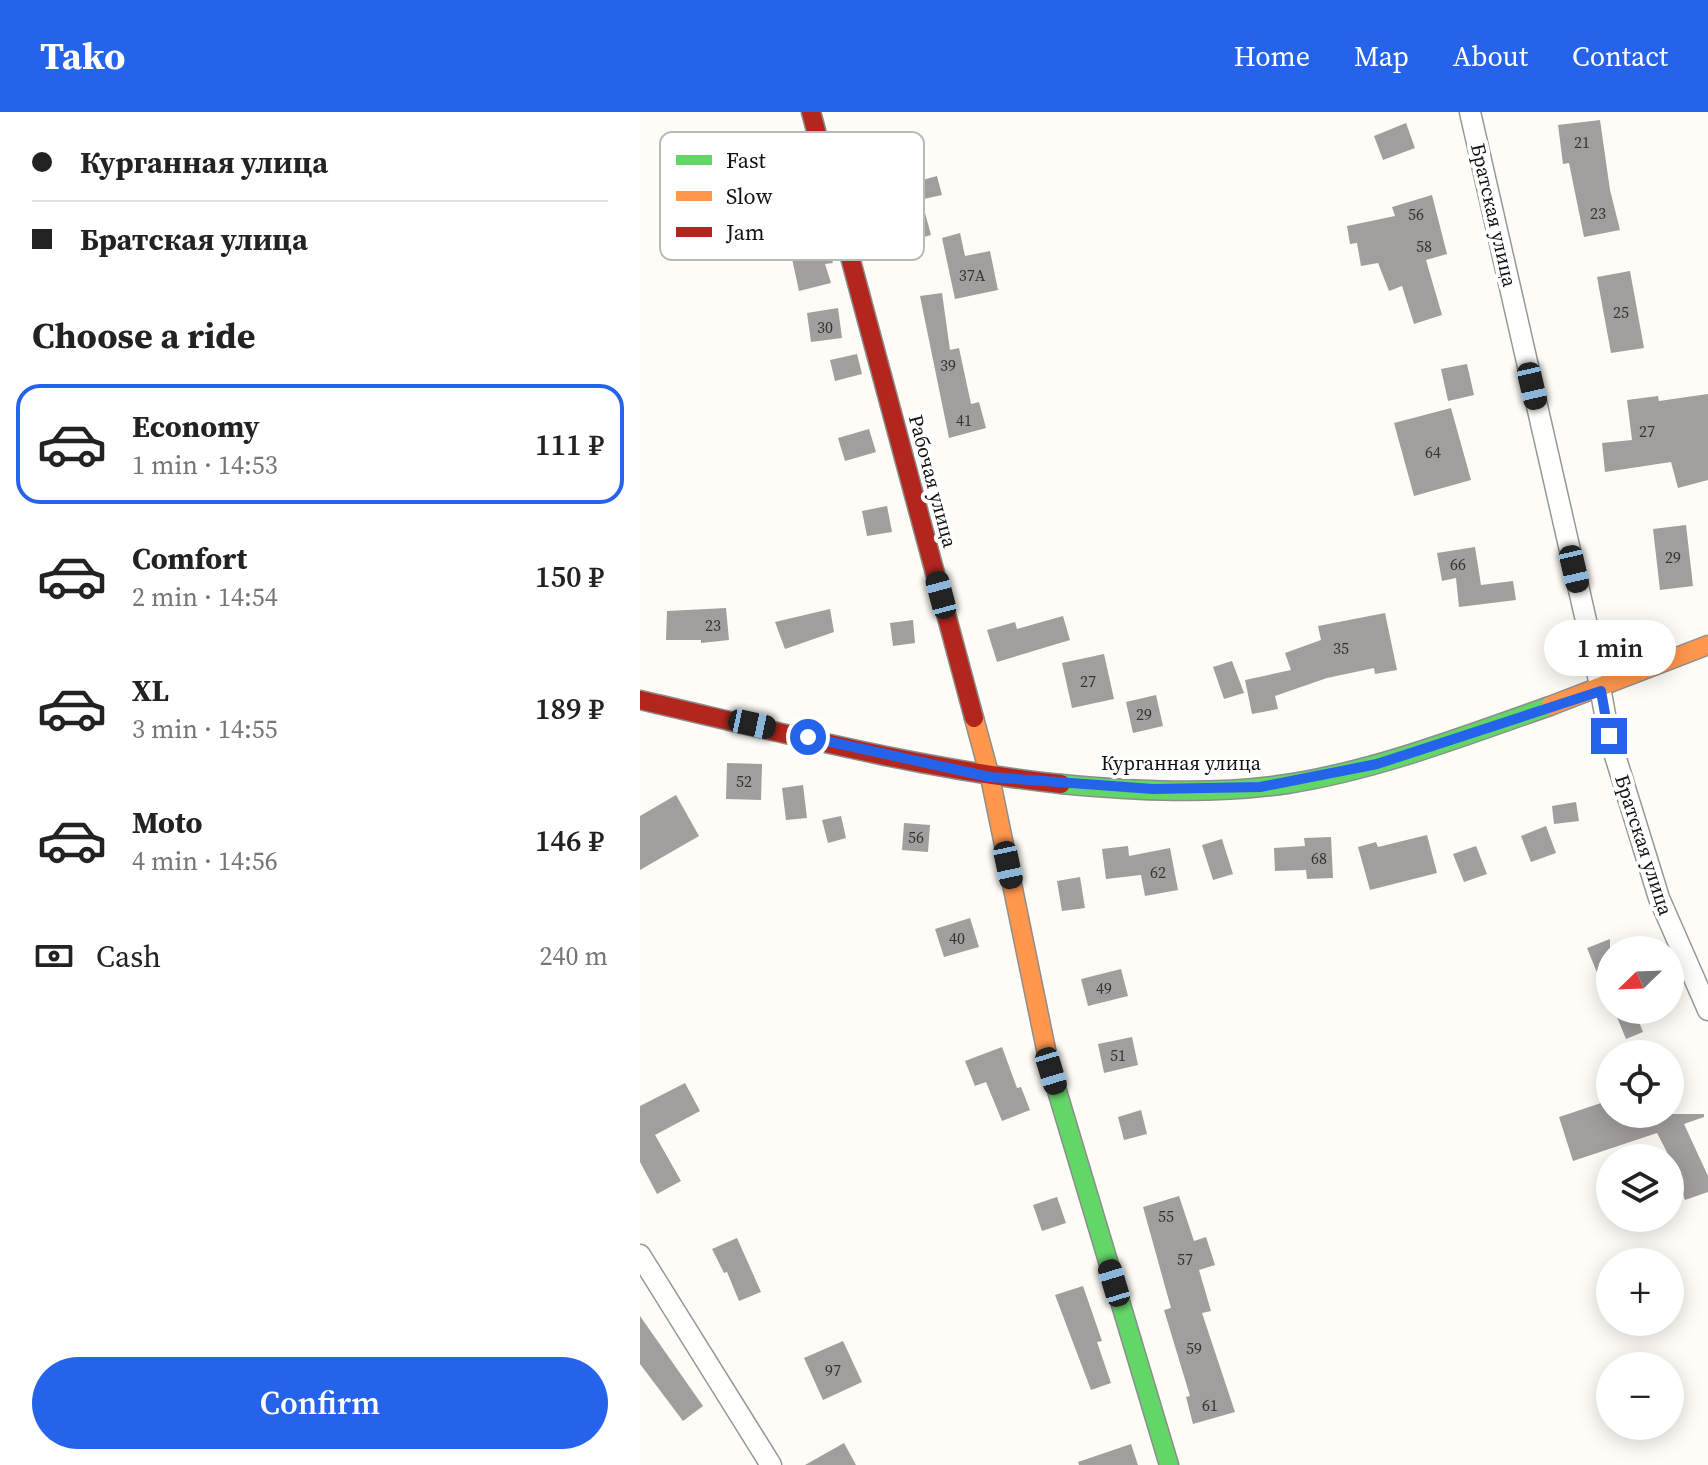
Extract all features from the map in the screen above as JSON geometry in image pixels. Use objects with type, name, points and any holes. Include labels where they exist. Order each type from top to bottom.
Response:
[{"type":"street","name":"Рабочая улица","points":[[811,112],[816,132]]},
{"type":"street","name":"Братская улица","points":[[1470,112],[1609,736],[1659,898],[1708,1010]]},
{"type":"street","name":"Рабочая улица","points":[[851,260],[990,777],[1051,1071],[1169,1465]]},
{"type":"street","name":"Курганная улица","points":[[640,700],[990,777],[1153,789],[1260,787],[1377,764],[1601,691],[1708,645]]},
{"type":"street","points":[[640,1255],[771,1465]]},
{"type":"building","points":[[1600,120],[1610,190],[1620,230],[1584,237],[1569,163],[1563,164],[1558,125]]},
{"type":"building","points":[[1406,123],[1415,148],[1383,160],[1374,136]]},
{"type":"building","points":[[937,176],[942,195],[924,199],[924,180]]},
{"type":"building","points":[[1432,195],[1447,254],[1426,260],[1442,315],[1414,324],[1402,286],[1389,291],[1378,263],[1361,266],[1357,243],[1350,244],[1347,226],[1395,216],[1392,207]]},
{"type":"building","points":[[924,209],[931,235],[924,237]]},
{"type":"building","points":[[960,233],[965,256],[990,251],[998,290],[955,299],[942,238]]},
{"type":"building","points":[[792,260],[832,260],[833,263],[825,264],[831,283],[799,291]]},
{"type":"building","points":[[1630,271],[1644,348],[1611,353],[1597,277]]},
{"type":"building","points":[[942,293],[950,350],[959,348],[971,404],[979,402],[986,428],[949,438],[920,296]]},
{"type":"building","points":[[838,308],[842,338],[811,342],[807,313]]},
{"type":"building","points":[[857,354],[862,374],[835,381],[830,360]]},
{"type":"building","points":[[1467,364],[1474,395],[1448,401],[1441,369]]},
{"type":"building","points":[[1708,394],[1708,480],[1678,488],[1671,462],[1605,472],[1602,443],[1632,440],[1627,400],[1658,396],[1659,401]]},
{"type":"building","points":[[1451,408],[1471,480],[1414,496],[1394,423]]},
{"type":"building","points":[[869,429],[876,452],[845,461],[838,438]]},
{"type":"building","points":[[887,506],[892,532],[867,536],[862,511]]},
{"type":"building","points":[[1686,525],[1693,586],[1660,590],[1653,529]]},
{"type":"building","points":[[1475,547],[1481,585],[1513,581],[1516,600],[1459,607],[1456,578],[1442,581],[1437,553]]},
{"type":"building","points":[[726,608],[729,640],[701,643],[701,640],[666,640],[667,611]]},
{"type":"building","points":[[830,609],[834,632],[785,649],[775,622]]},
{"type":"building","points":[[1385,613],[1397,670],[1375,674],[1374,668],[1327,678],[1275,696],[1278,709],[1252,714],[1245,680],[1291,670],[1285,653],[1321,640],[1318,626]]},
{"type":"building","points":[[1063,616],[1070,640],[997,662],[987,630],[1015,622],[1017,629]]},
{"type":"building","points":[[913,620],[915,643],[893,646],[890,623]]},
{"type":"building","points":[[1104,654],[1114,699],[1072,708],[1062,663]]},
{"type":"building","points":[[1232,661],[1244,693],[1224,699],[1213,667]]},
{"type":"building","points":[[1156,695],[1163,726],[1133,733],[1126,702]]},
{"type":"building","points":[[727,763],[762,764],[761,800],[726,799]]},
{"type":"building","points":[[803,785],[807,818],[786,820],[782,788]]},
{"type":"building","points":[[676,795],[699,836],[640,870],[640,816]]},
{"type":"building","points":[[1576,802],[1579,821],[1554,824],[1552,806]]},
{"type":"building","points":[[841,816],[846,838],[828,843],[822,820]]},
{"type":"building","points":[[904,823],[930,825],[928,852],[902,850]]},
{"type":"building","points":[[1546,826],[1556,853],[1531,862],[1521,836]]},
{"type":"building","points":[[1427,835],[1437,873],[1370,890],[1358,847],[1376,842],[1378,847]]},
{"type":"building","points":[[1331,837],[1333,878],[1307,879],[1306,870],[1275,871],[1274,848],[1305,846],[1304,838]]},
{"type":"building","points":[[1222,839],[1233,874],[1213,880],[1202,845]]},
{"type":"building","points":[[1128,846],[1129,856],[1170,848],[1178,890],[1145,896],[1141,875],[1106,879],[1102,849]]},
{"type":"building","points":[[1476,846],[1487,874],[1464,882],[1453,854]]},
{"type":"building","points":[[1080,877],[1085,908],[1062,911],[1057,881]]},
{"type":"building","points":[[970,918],[979,947],[944,957],[935,929]]},
{"type":"building","points":[[1596,944],[1596,970],[1587,948]]},
{"type":"building","points":[[1121,969],[1128,996],[1088,1006],[1081,979]]},
{"type":"building","points":[[1620,1024],[1640,1024],[1643,1032],[1626,1039]]},
{"type":"building","points":[[1132,1037],[1138,1065],[1104,1073],[1098,1044]]},
{"type":"building","points":[[1002,1047],[1017,1088],[1021,1087],[1030,1110],[1002,1121],[986,1082],[975,1086],[965,1061]]},
{"type":"building","points":[[685,1083],[700,1111],[655,1135],[681,1181],[657,1194],[640,1162],[640,1106]]},
{"type":"building","points":[[1596,1105],[1596,1128],[1684,1128],[1684,1124],[1708,1176],[1708,1192],[1685,1200],[1684,1144],[1663,1144],[1657,1133],[1624,1144],[1596,1144],[1596,1153],[1573,1161],[1559,1117]]},
{"type":"building","points":[[1141,1110],[1147,1134],[1124,1140],[1118,1117]]},
{"type":"building","points":[[1684,1114],[1704,1114],[1704,1117],[1684,1124]]},
{"type":"building","points":[[1179,1196],[1194,1241],[1206,1237],[1215,1265],[1199,1270],[1211,1311],[1202,1313],[1235,1412],[1193,1424],[1186,1397],[1190,1396],[1164,1310],[1171,1308],[1143,1207]]},
{"type":"building","points":[[1057,1197],[1066,1223],[1042,1231],[1033,1205]]},
{"type":"building","points":[[737,1238],[761,1292],[739,1301],[727,1272],[724,1273],[712,1249]]},
{"type":"building","points":[[1083,1286],[1102,1341],[1097,1342],[1111,1383],[1091,1390],[1055,1295]]},
{"type":"building","points":[[640,1316],[703,1406],[683,1421],[640,1364]]},
{"type":"building","points":[[843,1341],[862,1382],[823,1400],[804,1358]]},
{"type":"building","points":[[844,1443],[856,1465],[805,1465]]},
{"type":"building","points":[[1131,1444],[1138,1465],[1079,1465],[1078,1462]]},
{"type":"traffic: fast","points":[[1061,784],[1174,791],[1231,790],[1287,784],[1387,761],[1550,706]]},
{"type":"traffic: fast","points":[[1049,1064],[1169,1465]]},
{"type":"traffic: slow","points":[[1550,706],[1708,645]]},
{"type":"traffic: slow","points":[[974,718],[990,777],[1049,1064]]},
{"type":"traffic: jam","points":[[811,112],[816,132]]},
{"type":"traffic: jam","points":[[851,260],[974,718]]},
{"type":"traffic: jam","points":[[640,700],[902,759],[1061,784]]},
{"type":"route","points":[[808,737],[990,777],[1153,789],[1260,787],[1377,764],[1601,691],[1609,736]]}]
